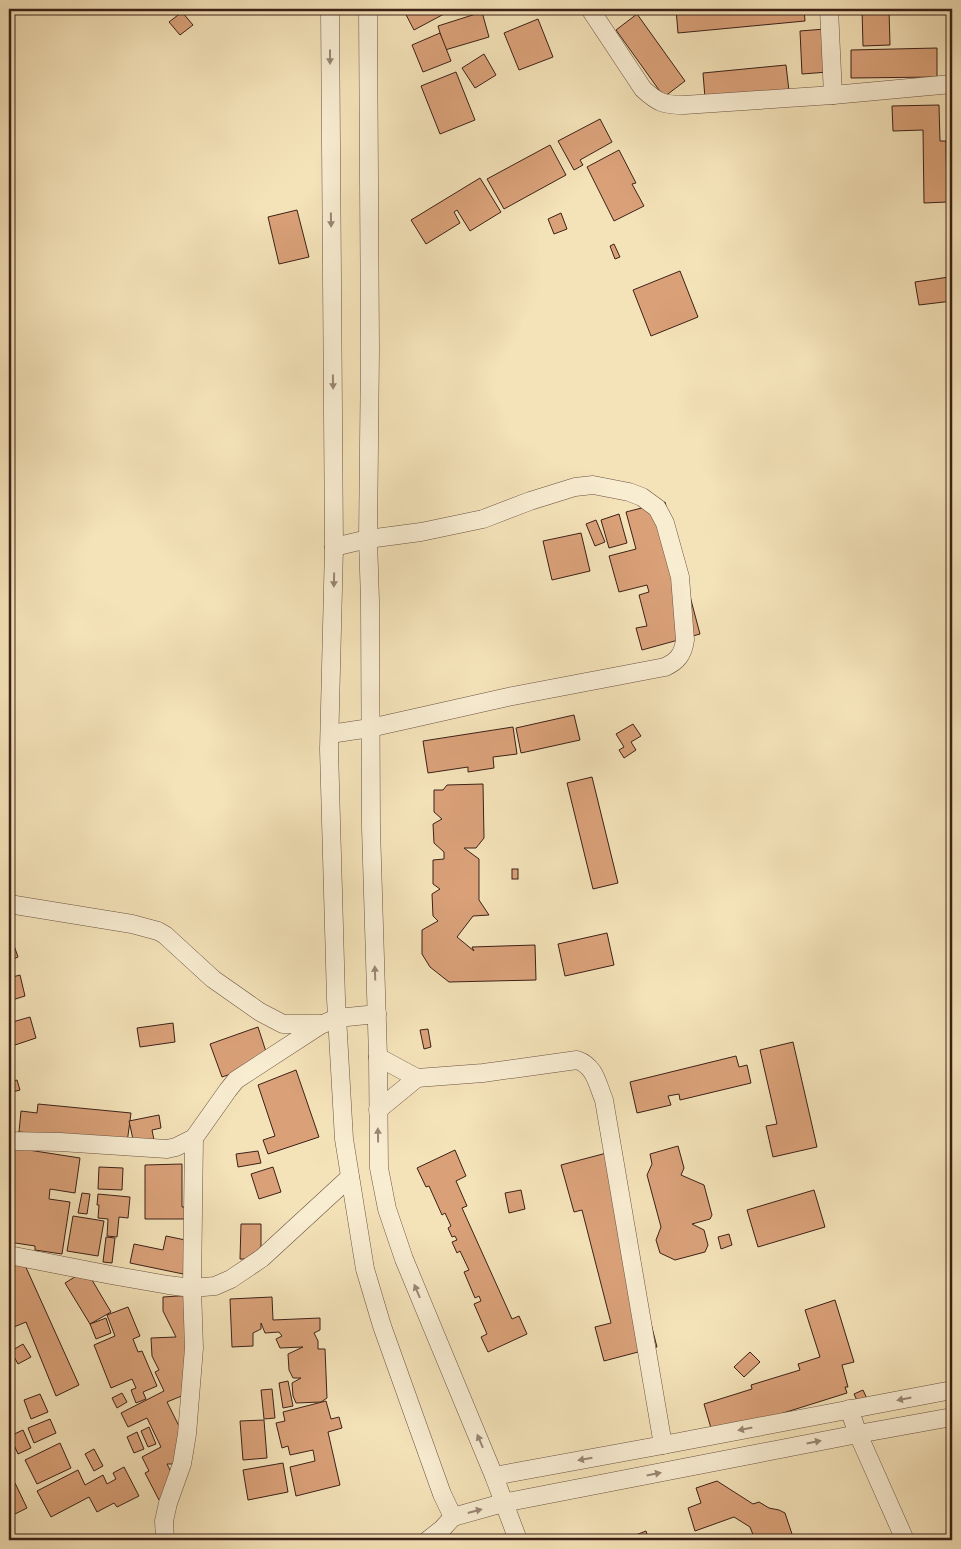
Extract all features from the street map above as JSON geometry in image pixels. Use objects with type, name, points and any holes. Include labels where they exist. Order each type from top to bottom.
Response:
[{"type":"street","points":[[330,9],[334,547],[330,734],[330,1021],[344,1139],[365,1269],[382,1326],[436,1480],[453,1517]]},
{"type":"street","points":[[368,9],[370,828],[378,1057],[379,1168],[387,1209],[404,1260],[494,1476],[518,1540]]},
{"type":"street","points":[[590,9],[643,89],[653,98],[667,105],[832,95],[952,84]]},
{"type":"street","points":[[829,9],[832,95]]},
{"type":"street","points":[[330,734],[370,728],[508,697],[665,667],[674,663],[680,657],[684,649],[685,640],[680,577],[665,523],[657,508],[642,497],[629,492],[593,485],[575,487],[530,501],[483,519],[421,532],[368,539],[334,547]]},
{"type":"street","points":[[9,904],[132,924],[158,931],[165,935],[213,979],[260,1012],[283,1024],[330,1021],[376,1014]]},
{"type":"street","points":[[9,1141],[60,1142],[167,1149],[176,1147],[194,1138],[236,1080],[330,1021]]},
{"type":"street","points":[[378,1057],[417,1078],[483,1073],[577,1060],[586,1063],[591,1069],[604,1100],[663,1445]]},
{"type":"street","points":[[378,1110],[417,1078]]},
{"type":"street","points":[[165,1540],[164,1521],[168,1503],[182,1464],[187,1434],[194,1348],[192,1288],[194,1138]]},
{"type":"street","points":[[9,1255],[111,1276],[192,1288],[215,1286],[231,1279],[262,1258],[350,1177]]},
{"type":"street","points":[[494,1476],[952,1390]]},
{"type":"street","points":[[849,1409],[858,1434],[905,1540]]},
{"type":"street","points":[[428,1540],[453,1517],[503,1503],[952,1417]]},
{"type":"building","points":[[403,9],[441,9],[444,14],[414,30]]},
{"type":"building","points":[[676,9],[804,9],[805,21],[678,33]]},
{"type":"building","points":[[862,9],[889,9],[890,45],[863,46]]},
{"type":"building","points":[[182,12],[193,25],[180,35],[169,22]]},
{"type":"building","points":[[482,12],[489,37],[445,50],[438,26]]},
{"type":"building","points":[[637,14],[685,81],[664,97],[616,30]]},
{"type":"building","points":[[538,19],[553,57],[519,70],[504,33]]},
{"type":"building","points":[[825,29],[828,72],[802,74],[800,31]]},
{"type":"building","points":[[440,33],[451,61],[423,72],[412,45]]},
{"type":"building","points":[[937,48],[937,77],[851,78],[851,50]]},
{"type":"building","points":[[484,54],[496,75],[475,88],[462,68]]},
{"type":"building","points":[[786,65],[789,91],[705,98],[703,73]]},
{"type":"building","points":[[456,72],[475,120],[440,134],[421,86]]},
{"type":"building","points":[[939,105],[940,141],[946,141],[947,202],[924,203],[923,130],[893,131],[892,106]]},
{"type":"building","points":[[600,119],[612,142],[580,160],[583,165],[574,170],[558,141]]},
{"type":"building","points":[[550,145],[566,175],[504,209],[487,179]]},
{"type":"building","points":[[619,150],[636,183],[632,184],[644,206],[614,221],[587,167]]},
{"type":"building","points":[[480,178],[501,212],[470,231],[457,210],[454,212],[460,223],[426,244],[411,220]]},
{"type":"building","points":[[297,210],[309,257],[279,264],[268,217]]},
{"type":"building","points":[[561,213],[567,229],[554,234],[548,219]]},
{"type":"building","points":[[614,244],[620,257],[615,259],[610,246]]},
{"type":"building","points":[[680,271],[698,317],[651,336],[633,290]]},
{"type":"building","points":[[949,277],[952,301],[919,305],[915,282]]},
{"type":"building","points":[[665,502],[700,634],[642,650],[636,628],[647,626],[639,595],[649,592],[647,585],[619,592],[609,556],[636,549],[626,512]]},
{"type":"building","points":[[619,514],[627,543],[609,548],[601,520]]},
{"type":"building","points":[[596,520],[605,542],[595,546],[586,524]]},
{"type":"building","points":[[581,533],[590,571],[552,580],[543,541]]},
{"type":"building","points":[[574,715],[580,740],[521,753],[516,728]]},
{"type":"building","points":[[633,724],[641,736],[631,742],[636,750],[624,758],[619,750],[624,747],[616,734]]},
{"type":"building","points":[[513,727],[517,754],[493,757],[494,768],[468,772],[468,767],[428,773],[423,741]]},
{"type":"building","points":[[592,777],[618,883],[593,889],[567,783]]},
{"type":"building","points":[[483,784],[484,838],[476,848],[464,848],[479,859],[479,900],[489,915],[473,916],[457,937],[474,951],[472,947],[535,945],[536,980],[449,982],[430,967],[422,954],[422,930],[438,921],[433,916],[432,894],[440,889],[433,884],[433,860],[444,859],[444,852],[434,843],[433,824],[442,819],[434,812],[434,790],[443,790],[447,785]]},
{"type":"building","points":[[512,869],[518,869],[518,879],[512,879]]},
{"type":"building","points":[[9,931],[18,957],[9,961]]},
{"type":"building","points":[[607,933],[614,965],[565,976],[558,944]]},
{"type":"building","points":[[20,975],[25,996],[9,1001],[9,978]]},
{"type":"building","points":[[30,1017],[36,1038],[12,1046],[9,1023]]},
{"type":"building","points":[[173,1023],[175,1042],[140,1047],[137,1028]]},
{"type":"building","points":[[258,1027],[269,1061],[222,1077],[210,1044]]},
{"type":"building","points":[[428,1029],[431,1047],[424,1049],[420,1030]]},
{"type":"building","points":[[793,1042],[817,1147],[773,1157],[766,1126],[777,1124],[760,1050]]},
{"type":"building","points":[[736,1056],[739,1067],[747,1065],[751,1083],[680,1100],[679,1094],[668,1096],[671,1105],[637,1113],[630,1082]]},
{"type":"building","points":[[296,1070],[319,1137],[268,1154],[263,1140],[275,1136],[258,1085]]},
{"type":"building","points":[[17,1080],[20,1090],[9,1093],[9,1082]]},
{"type":"building","points":[[38,1104],[131,1113],[127,1143],[19,1132],[21,1111],[37,1113]]},
{"type":"building","points":[[159,1115],[161,1128],[152,1130],[154,1140],[134,1144],[129,1121]]},
{"type":"building","points":[[678,1146],[684,1168],[681,1175],[704,1185],[712,1215],[710,1219],[692,1224],[704,1230],[708,1245],[705,1252],[675,1260],[660,1253],[656,1240],[661,1227],[647,1175],[652,1164],[650,1154]]},
{"type":"building","points":[[9,1147],[80,1158],[75,1193],[50,1189],[49,1199],[70,1202],[62,1254],[35,1250],[35,1246],[9,1242]]},
{"type":"building","points":[[455,1150],[466,1176],[456,1181],[467,1206],[462,1208],[512,1319],[519,1316],[527,1334],[488,1352],[481,1337],[487,1334],[474,1304],[481,1301],[479,1296],[475,1298],[464,1272],[469,1270],[460,1251],[457,1253],[452,1242],[457,1240],[455,1236],[452,1237],[448,1228],[451,1226],[445,1213],[442,1215],[429,1186],[426,1187],[417,1168]]},
{"type":"building","points":[[618,1150],[613,1177],[657,1347],[604,1361],[595,1327],[611,1323],[582,1210],[574,1212],[561,1165]]},
{"type":"building","points":[[258,1151],[261,1163],[238,1167],[236,1154]]},
{"type":"building","points":[[182,1164],[182,1207],[188,1207],[188,1219],[145,1219],[145,1165]]},
{"type":"building","points":[[99,1167],[123,1168],[122,1190],[98,1189]]},
{"type":"building","points":[[273,1167],[281,1192],[259,1199],[251,1174]]},
{"type":"building","points":[[521,1190],[525,1209],[509,1213],[505,1193]]},
{"type":"building","points":[[814,1190],[825,1227],[758,1247],[747,1210]]},
{"type":"building","points":[[82,1193],[90,1194],[87,1214],[78,1213]]},
{"type":"building","points":[[98,1194],[130,1197],[128,1218],[119,1217],[117,1237],[107,1236],[108,1219],[98,1218]]},
{"type":"building","points":[[73,1216],[104,1221],[98,1256],[67,1251]]},
{"type":"building","points":[[241,1224],[261,1224],[261,1259],[240,1259]]},
{"type":"building","points":[[729,1234],[732,1245],[721,1249],[718,1237]]},
{"type":"building","points":[[166,1236],[195,1242],[188,1275],[130,1263],[134,1244],[163,1250]]},
{"type":"building","points":[[106,1237],[115,1238],[112,1263],[103,1262]]},
{"type":"building","points":[[9,1260],[24,1263],[79,1385],[56,1396],[26,1322],[9,1329]]},
{"type":"building","points":[[86,1270],[111,1312],[90,1324],[65,1283]]},
{"type":"building","points":[[193,1295],[196,1390],[167,1402],[193,1454],[172,1464],[167,1464],[180,1490],[159,1500],[145,1473],[149,1471],[142,1457],[161,1447],[147,1418],[128,1427],[121,1413],[164,1391],[155,1372],[159,1370],[152,1356],[151,1338],[176,1337],[163,1311],[163,1297]]},
{"type":"building","points":[[272,1297],[273,1320],[320,1318],[320,1330],[314,1333],[318,1341],[318,1349],[325,1349],[327,1398],[321,1402],[296,1403],[293,1396],[292,1383],[301,1378],[293,1378],[289,1370],[288,1354],[303,1347],[280,1348],[276,1339],[282,1336],[279,1332],[265,1333],[261,1323],[261,1329],[253,1333],[253,1346],[232,1347],[230,1299]]},
{"type":"building","points":[[835,1300],[854,1362],[842,1365],[848,1387],[845,1387],[847,1393],[713,1435],[704,1404],[752,1389],[751,1385],[800,1370],[798,1364],[820,1357],[805,1310]]},
{"type":"building","points":[[128,1307],[140,1336],[133,1339],[138,1352],[142,1351],[157,1386],[143,1392],[146,1399],[136,1403],[131,1390],[136,1388],[132,1379],[111,1388],[94,1345],[115,1336],[107,1315]]},
{"type":"building","points":[[106,1318],[111,1333],[96,1339],[90,1324]]},
{"type":"building","points":[[23,1344],[31,1357],[18,1364],[11,1351]]},
{"type":"building","points":[[750,1352],[760,1362],[744,1377],[734,1367]]},
{"type":"building","points":[[288,1381],[293,1406],[283,1408],[279,1383]]},
{"type":"building","points":[[272,1389],[275,1418],[264,1419],[261,1390]]},
{"type":"building","points":[[863,1390],[869,1403],[860,1407],[854,1394]]},
{"type":"building","points":[[122,1393],[127,1402],[117,1408],[112,1398]]},
{"type":"building","points":[[40,1394],[48,1412],[31,1419],[24,1400]]},
{"type":"building","points":[[326,1401],[331,1419],[339,1417],[342,1428],[328,1432],[340,1485],[296,1496],[290,1467],[315,1461],[313,1450],[290,1455],[288,1446],[282,1448],[276,1423],[285,1421],[283,1412]]},
{"type":"building","points":[[50,1419],[56,1433],[34,1443],[28,1428]]},
{"type":"building","points":[[264,1420],[267,1458],[243,1460],[240,1421]]},
{"type":"building","points":[[149,1427],[156,1444],[148,1447],[141,1431]]},
{"type":"building","points":[[23,1430],[31,1448],[18,1454],[10,1436]]},
{"type":"building","points":[[137,1432],[144,1449],[134,1453],[127,1437]]},
{"type":"building","points":[[60,1443],[71,1468],[37,1484],[25,1460]]},
{"type":"building","points":[[94,1449],[103,1466],[94,1471],[85,1454]]},
{"type":"building","points":[[283,1463],[288,1492],[248,1500],[243,1470]]},
{"type":"building","points":[[124,1467],[139,1496],[117,1507],[114,1503],[97,1512],[89,1497],[51,1517],[37,1491],[78,1470],[85,1485],[103,1475],[107,1484],[116,1479],[113,1473]]},
{"type":"building","points":[[717,1481],[753,1504],[759,1502],[769,1508],[785,1513],[794,1540],[755,1540],[750,1527],[734,1517],[695,1531],[688,1508],[701,1503],[696,1488]]},
{"type":"building","points":[[15,1483],[27,1508],[11,1516],[9,1511],[9,1486]]},
{"type":"building","points":[[646,1531],[649,1540],[623,1540]]}]
